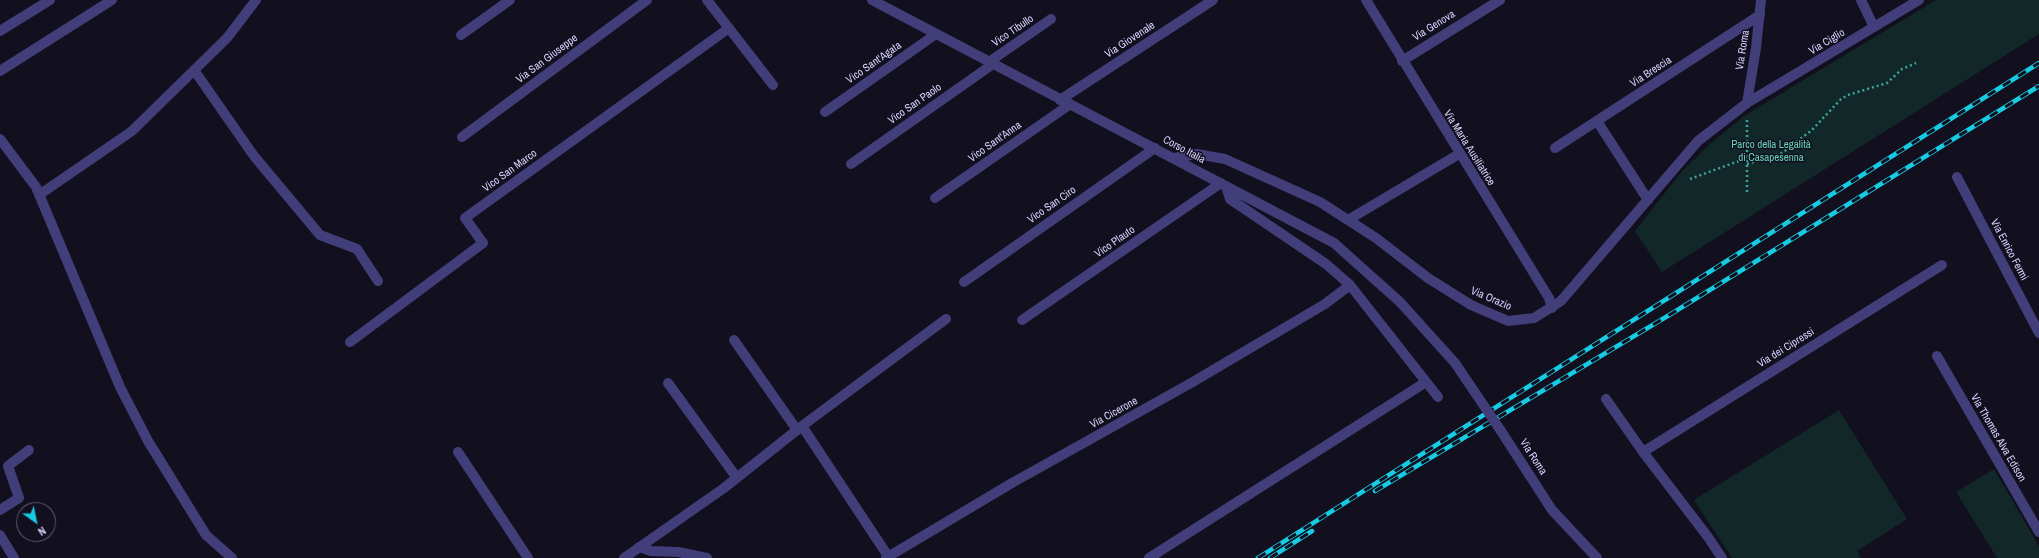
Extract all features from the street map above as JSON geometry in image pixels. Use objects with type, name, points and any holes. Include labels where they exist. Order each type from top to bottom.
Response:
[{"type":"street","points":[[0,31],[50,0]]},
{"type":"street","points":[[0,72],[112,0]]},
{"type":"street","points":[[39,196],[132,131],[227,38],[256,0]]},
{"type":"street","points":[[461,35],[510,0]]},
{"type":"street","name":"Via San Giuseppe","points":[[462,138],[647,0]]},
{"type":"street","points":[[707,0],[773,84]]},
{"type":"street","name":"Corso Italia","points":[[872,0],[1174,158],[1334,244],[1400,302],[1455,363]]},
{"type":"street","name":"Via Giovenale","points":[[1065,102],[1213,0]]},
{"type":"street","name":"Via Maria Ausiliatrice","points":[[1366,0],[1459,154],[1549,298],[1552,308]]},
{"type":"street","name":"Via Genova","points":[[1402,61],[1500,0]]},
{"type":"street","name":"Via Roma","points":[[1747,103],[1761,0]]},
{"type":"street","points":[[1861,0],[1874,27]]},
{"type":"street","name":"Via Ciglio","points":[[1747,103],[1919,0]]},
{"type":"street","name":"Via Brescia","points":[[1555,148],[1760,15]]},
{"type":"street","name":"Vico Tibullo","points":[[991,63],[1051,19]]},
{"type":"street","name":"Vico San Marco","points":[[350,342],[483,244],[465,218],[729,28]]},
{"type":"street","name":"Vico Sant'Agata","points":[[825,112],[936,34]]},
{"type":"street","name":"Vico San Paolo","points":[[850,164],[991,63]]},
{"type":"street","points":[[194,70],[254,156],[320,235],[357,249],[378,281]]},
{"type":"street","name":"Vico Sant'Anna","points":[[935,198],[1065,102]]},
{"type":"street","name":"Via Orazio","points":[[1174,158],[1197,154],[1225,159],[1320,202],[1376,238],[1428,278],[1471,305],[1508,321],[1534,318],[1561,301],[1698,140],[1747,103]]},
{"type":"street","points":[[1597,121],[1648,200]]},
{"type":"street","points":[[0,139],[36,188],[127,401],[148,441],[206,535],[229,557]]},
{"type":"street","name":"Vico San Ciro","points":[[964,282],[1155,148]]},
{"type":"street","points":[[1348,220],[1459,154]]},
{"type":"street","name":"Via Enrico Fermi","points":[[1957,177],[2039,333]]},
{"type":"street","points":[[1223,184],[1230,199],[1326,264],[1350,285],[1394,338],[1438,397]]},
{"type":"street","name":"Vico Plauto","points":[[1022,320],[1223,184]]},
{"type":"street","name":"Via dei Cipressi","points":[[1643,452],[1942,265]]},
{"type":"street","name":"Via Cicerone","points":[[887,557],[1012,483],[1191,383],[1325,304],[1350,285]]},
{"type":"street","points":[[624,558],[737,478],[800,428],[946,319]]},
{"type":"street","points":[[734,340],[800,428],[887,557]]},
{"type":"street","name":"Via Thomas Alva Edison","points":[[1937,356],[2039,532]]},
{"type":"street","name":"Via Roma","points":[[1455,363],[1552,510],[1597,558]]},
{"type":"street","points":[[1149,558],[1426,382]]},
{"type":"street","points":[[668,384],[737,478]]},
{"type":"street","points":[[1606,399],[1643,452],[1708,537],[1722,558]]},
{"type":"street","points":[[0,510],[19,498],[8,466],[29,450]]},
{"type":"street","points":[[458,452],[528,558]]},
{"type":"street","points":[[0,535],[14,558]]},
{"type":"street","points":[[639,547],[651,550],[678,552],[707,558]]},
{"type":"path","points":[[1747,164],[1782,153],[1812,130],[1841,99],[1848,95],[1887,83],[1902,69],[1916,63]]},
{"type":"path","points":[[1747,103],[1747,195]]},
{"type":"path","points":[[1690,179],[1747,158]]},
{"type":"green space","name":"Parco della Legalità di Casapesenna","points":[[1936,0],[2039,0],[2039,34],[1662,272],[1635,231],[1682,171],[1711,143],[1744,116]]},
{"type":"green space","points":[[1839,410],[1907,519],[1857,551],[1861,558],[1732,558],[1694,500]]},
{"type":"green space","points":[[1994,469],[2039,546],[2039,558],[1997,558],[1956,492]]},
{"type":"railway","points":[[1258,558],[2039,63]]},
{"type":"railway","points":[[1375,491],[1671,314],[2039,86]]},
{"type":"railway","points":[[1270,558],[1312,531]]}]
